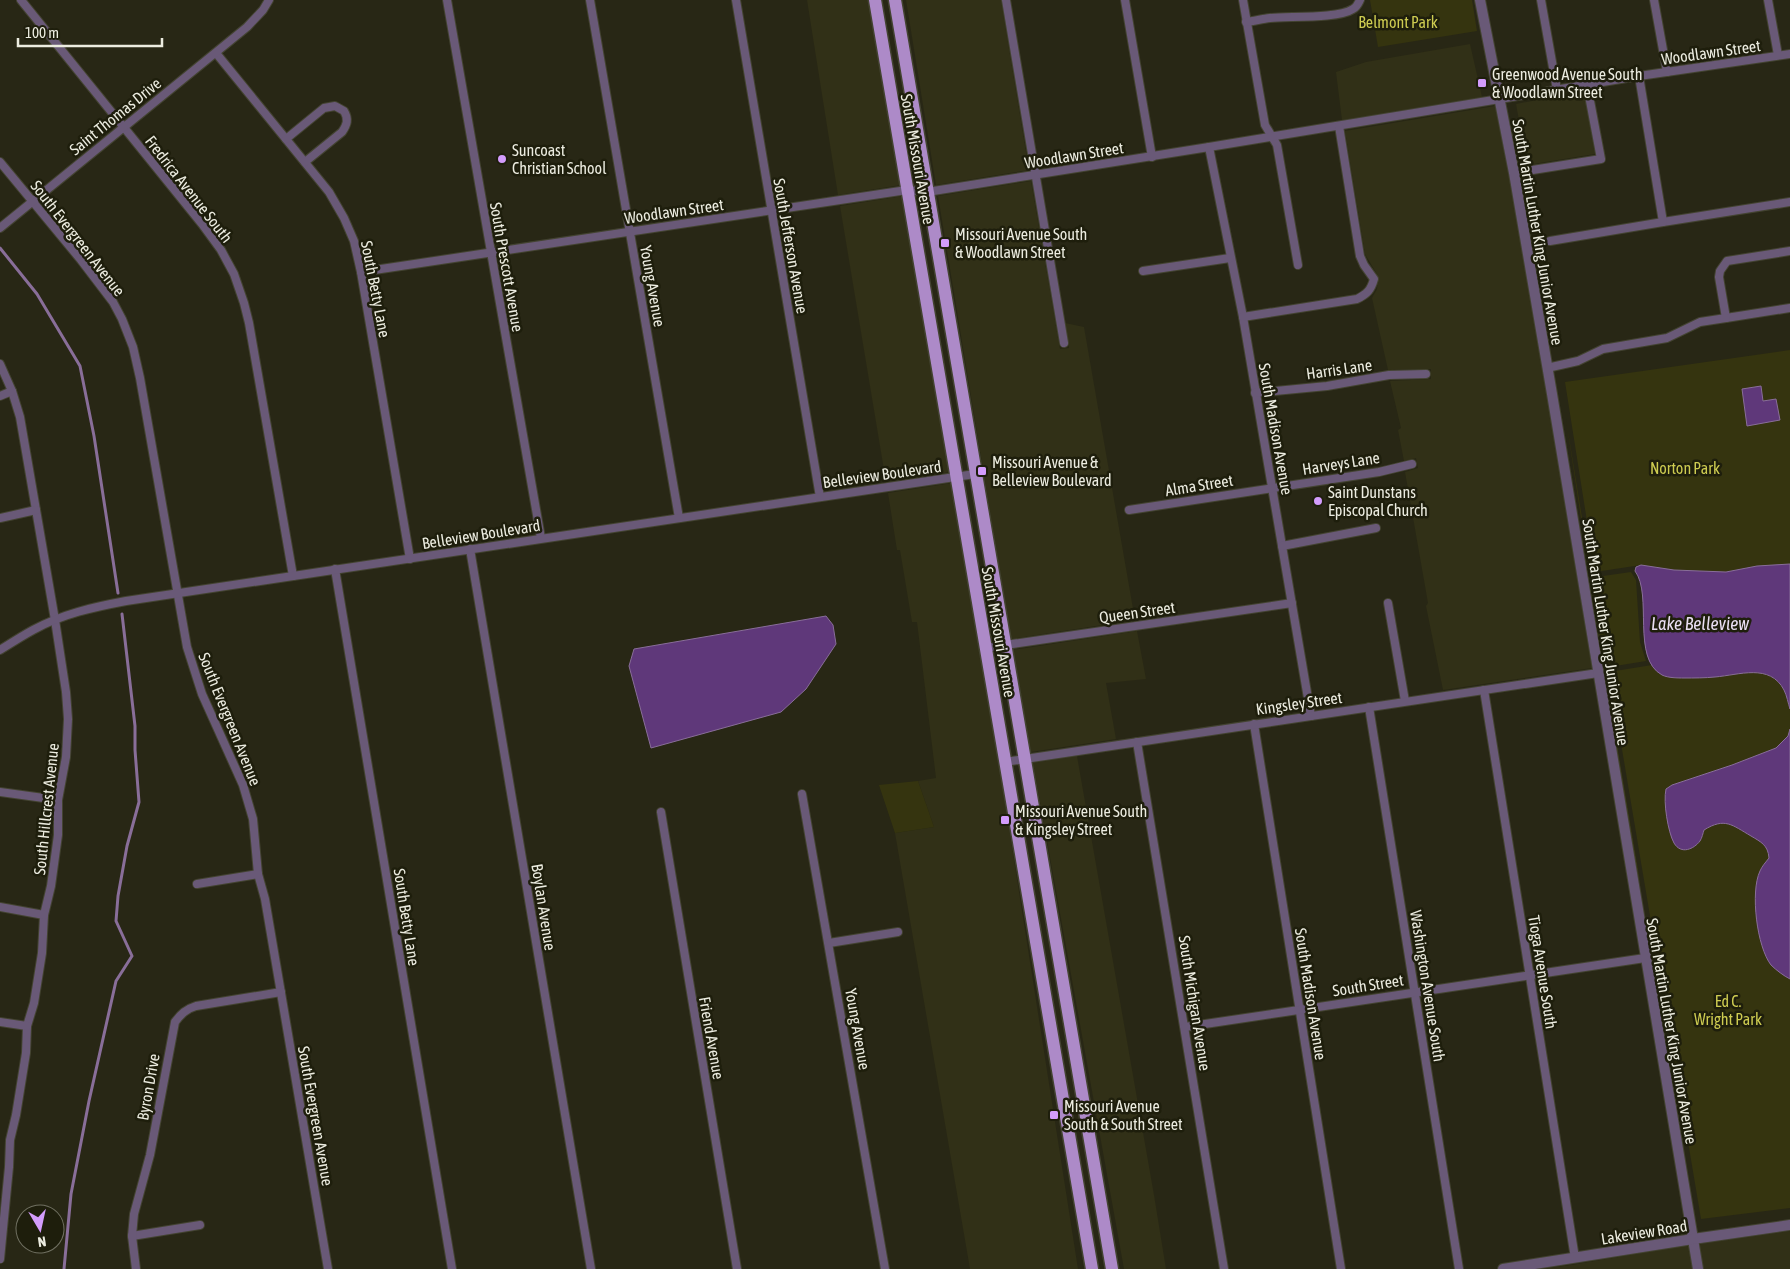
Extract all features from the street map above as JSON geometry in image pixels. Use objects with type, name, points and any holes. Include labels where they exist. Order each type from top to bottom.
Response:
[{"type":"main road","name":"South Missouri Avenue","points":[[875,0],[1092,1269]]},
{"type":"main road","name":"South Missouri Avenue","points":[[895,0],[1112,1269]]},
{"type":"street","name":"Fredrica Avenue South","points":[[21,0],[202,224],[221,250],[234,274],[249,323],[294,576]]},
{"type":"street","points":[[216,53],[247,27],[263,10],[269,0]]},
{"type":"street","name":"South Prescott Avenue","points":[[447,0],[541,538]]},
{"type":"street","name":"Young Avenue","points":[[590,0],[679,518]]},
{"type":"street","name":"South Jefferson Avenue","points":[[736,0],[820,497]]},
{"type":"street","points":[[1006,0],[1064,343]]},
{"type":"street","points":[[1125,0],[1152,157]]},
{"type":"street","points":[[1243,0],[1265,125],[1277,145],[1298,266]]},
{"type":"street","name":"South Martin Luther King Junior Avenue","points":[[1480,0],[1498,100],[1514,173],[1698,1269]]},
{"type":"street","points":[[1541,0],[1557,90]]},
{"type":"street","points":[[1654,0],[1667,72]]},
{"type":"street","points":[[1768,0],[1778,56]]},
{"type":"street","points":[[1246,22],[1270,18],[1318,16],[1346,12],[1359,2]]},
{"type":"street","name":"Saint Thomas Drive","points":[[0,228],[216,53]]},
{"type":"street","name":"South Betty Lane","points":[[216,53],[329,192],[344,218],[354,241],[361,272],[410,558]]},
{"type":"street","name":"Woodlawn Street","points":[[361,272],[907,190],[928,192],[1152,157],[1588,84],[1790,54]]},
{"type":"street","points":[[1639,76],[1662,222]]},
{"type":"street","points":[[1514,173],[1600,159],[1588,84]]},
{"type":"street","points":[[286,139],[324,108],[335,106],[344,111],[348,120],[342,132],[305,162]]},
{"type":"street","points":[[1243,318],[1357,299],[1367,294],[1372,288],[1374,279],[1360,256],[1339,126]]},
{"type":"street","name":"South Madison Avenue","points":[[1209,147],[1243,318],[1311,716]]},
{"type":"street","name":"South Evergreen Avenue","points":[[0,162],[113,302],[133,347],[187,647],[202,694],[243,785],[253,819],[258,874],[265,899],[328,1269]]},
{"type":"street","points":[[1550,240],[1790,202]]},
{"type":"street","points":[[1726,318],[1719,278],[1722,265],[1733,259],[1790,251]]},
{"type":"street","points":[[1143,271],[1230,258]]},
{"type":"street","points":[[1547,368],[1578,361],[1603,348],[1667,338],[1700,322],[1790,308]]},
{"type":"street","name":"South Hillcrest Avenue","points":[[0,364],[12,391],[20,417],[55,620],[66,692],[68,719],[66,757],[58,800],[58,835],[52,878],[44,914],[42,953],[34,1003],[27,1026],[26,1053],[10,1140],[0,1260]]},
{"type":"street","name":"Harris Lane","points":[[1256,393],[1327,386],[1389,375],[1426,374]]},
{"type":"street","points":[[0,396],[12,391]]},
{"type":"street","name":"Harveys Lane","points":[[1272,488],[1378,472],[1412,464]]},
{"type":"street","name":"Belleview Boulevard","points":[[0,650],[33,630],[89,608],[335,569],[976,474]]},
{"type":"street","name":"Alma Street","points":[[1129,510],[1272,488]]},
{"type":"street","points":[[0,518],[36,510]]},
{"type":"street","points":[[1282,546],[1376,528]]},
{"type":"street","name":"Boylan Avenue","points":[[470,549],[590,1269]]},
{"type":"street","name":"South Betty Lane","points":[[335,569],[452,1269]]},
{"type":"street","name":"Queen Street","points":[[986,648],[1292,603]]},
{"type":"street","points":[[1388,603],[1405,702]]},
{"type":"street","name":"Kingsley Street","points":[[1005,762],[1598,673]]},
{"type":"street","name":"Tioga Avenue South","points":[[1484,690],[1576,1258]]},
{"type":"street","name":"Washington Avenue South","points":[[1368,707],[1459,1269]]},
{"type":"street","name":"South Madison Avenue","points":[[1254,724],[1342,1269]]},
{"type":"street","name":"South Michigan Avenue","points":[[1137,742],[1224,1269]]},
{"type":"street","points":[[0,792],[58,800]]},
{"type":"street","name":"Young Avenue","points":[[802,794],[885,1269]]},
{"type":"street","name":"Friend Avenue","points":[[661,812],[737,1269]]},
{"type":"street","points":[[197,884],[258,874]]},
{"type":"street","points":[[0,907],[44,914]]},
{"type":"street","points":[[829,943],[898,932]]},
{"type":"street","name":"South Street","points":[[1185,1027],[1645,958]]},
{"type":"street","name":"Byron Drive","points":[[136,1269],[132,1236],[134,1214],[150,1156],[175,1022],[180,1015],[196,1006],[281,992]]},
{"type":"street","points":[[0,1022],[27,1026]]},
{"type":"street","points":[[0,1138],[10,1140]]},
{"type":"street","points":[[132,1236],[200,1225]]},
{"type":"street","name":"Lakeview Road","points":[[1503,1269],[1790,1225]]},
{"type":"shaded area","points":[[807,0],[870,0],[901,185],[838,195]]},
{"type":"shaded area","points":[[906,0],[1001,0],[1029,170],[936,185]]},
{"type":"shaded area","points":[[1470,44],[1482,97],[1342,120],[1336,72],[1366,62]]},
{"type":"shaded area","points":[[1584,91],[1595,154],[1527,165],[1516,104]]},
{"type":"shaded area","points":[[1495,106],[1547,396],[1592,668],[1443,690],[1426,606],[1428,603],[1405,472],[1418,468],[1416,458],[1404,461],[1398,430],[1401,428],[1390,381],[1431,379],[1431,369],[1388,370],[1372,298],[1377,289],[1378,276],[1365,254],[1345,131]]},
{"type":"shaded area","points":[[1031,181],[1060,349],[1069,348],[1065,323],[1084,327],[1135,620],[1011,639],[938,196]]},
{"type":"shaded area","points":[[903,196],[950,472],[886,482],[840,206]]},
{"type":"shaded area","points":[[952,483],[985,674],[1078,1269],[970,1269],[895,833],[934,827],[918,781],[936,778],[917,622],[912,622],[900,550],[897,550],[888,493]]},
{"type":"shaded area","points":[[1137,631],[1146,679],[1106,683],[1116,739],[1031,752],[1012,650]]},
{"type":"shaded area","points":[[1077,756],[1166,1269],[1124,1269],[1033,763]]},
{"type":"shaded area","points":[[1790,1231],[1790,1269],[1703,1269],[1699,1244]]},
{"type":"shaded area","points":[[1689,1245],[1693,1269],[1542,1269],[1571,1265]]},
{"type":"green space","name":"Belmont Park","points":[[1370,0],[1472,0],[1477,31],[1378,47]]},
{"type":"green space","name":"Norton Park","points":[[1790,350],[1790,564],[1757,566],[1726,572],[1674,570],[1641,565],[1595,572],[1565,382]]},
{"type":"green space","points":[[1566,419],[1591,573],[1596,577],[1631,572],[1636,580],[1640,642],[1646,661],[1609,667],[1605,673],[1641,887],[1627,822]]},
{"type":"green space","name":"Ed C. Wright Park","points":[[1652,665],[1661,675],[1675,678],[1716,677],[1745,672],[1761,672],[1776,679],[1784,690],[1790,709],[1788,736],[1776,748],[1672,785],[1666,789],[1665,803],[1675,844],[1701,840],[1704,830],[1723,823],[1733,826],[1758,840],[1766,847],[1769,858],[1760,871],[1757,883],[1755,914],[1787,978],[1790,979],[1790,1208],[1701,1219],[1609,672]]},
{"type":"green space","points":[[918,781],[934,827],[895,833],[879,785]]},
{"type":"water","points":[[1761,386],[1763,401],[1776,399],[1780,420],[1747,426],[1742,389]]},
{"type":"water","name":"Lake Belleview","points":[[1790,564],[1790,709],[1785,692],[1778,682],[1771,676],[1762,673],[1676,678],[1662,675],[1653,667],[1647,655],[1642,595],[1640,582],[1635,571],[1636,567],[1641,565],[1674,570],[1726,572],[1757,566]]},
{"type":"water","points":[[826,616],[833,625],[836,644],[806,689],[781,712],[651,748],[629,666],[634,649]]},
{"type":"water","points":[[1790,729],[1790,979],[1771,965],[1766,957],[1756,919],[1757,880],[1760,871],[1769,858],[1766,847],[1739,829],[1723,823],[1704,830],[1700,841],[1691,848],[1680,849],[1674,843],[1670,832],[1665,801],[1666,789],[1672,785],[1776,748],[1788,736]]},
{"type":"waterway","points":[[0,248],[37,294],[80,366],[94,436],[118,593]]},
{"type":"waterway","points":[[64,1269],[71,1194],[89,1101],[116,981],[132,956],[116,921],[118,896],[127,846],[139,802],[135,726],[122,614]]},
{"type":"place","name":"Greenwood Avenue South & Woodlawn Street","points":[[1482,83]]},
{"type":"place","name":"Suncoast Christian School","points":[[502,159]]},
{"type":"place","name":"Missouri Avenue South & Woodlawn Street","points":[[945,243]]},
{"type":"place","name":"Missouri Avenue & Belleview Boulevard","points":[[982,471]]},
{"type":"place","name":"Saint Dunstans Episcopal Church","points":[[1318,501]]},
{"type":"place","name":"Missouri Avenue South & Kingsley Street","points":[[1005,820]]},
{"type":"place","name":"Missouri Avenue South & South Street","points":[[1054,1115]]}]
